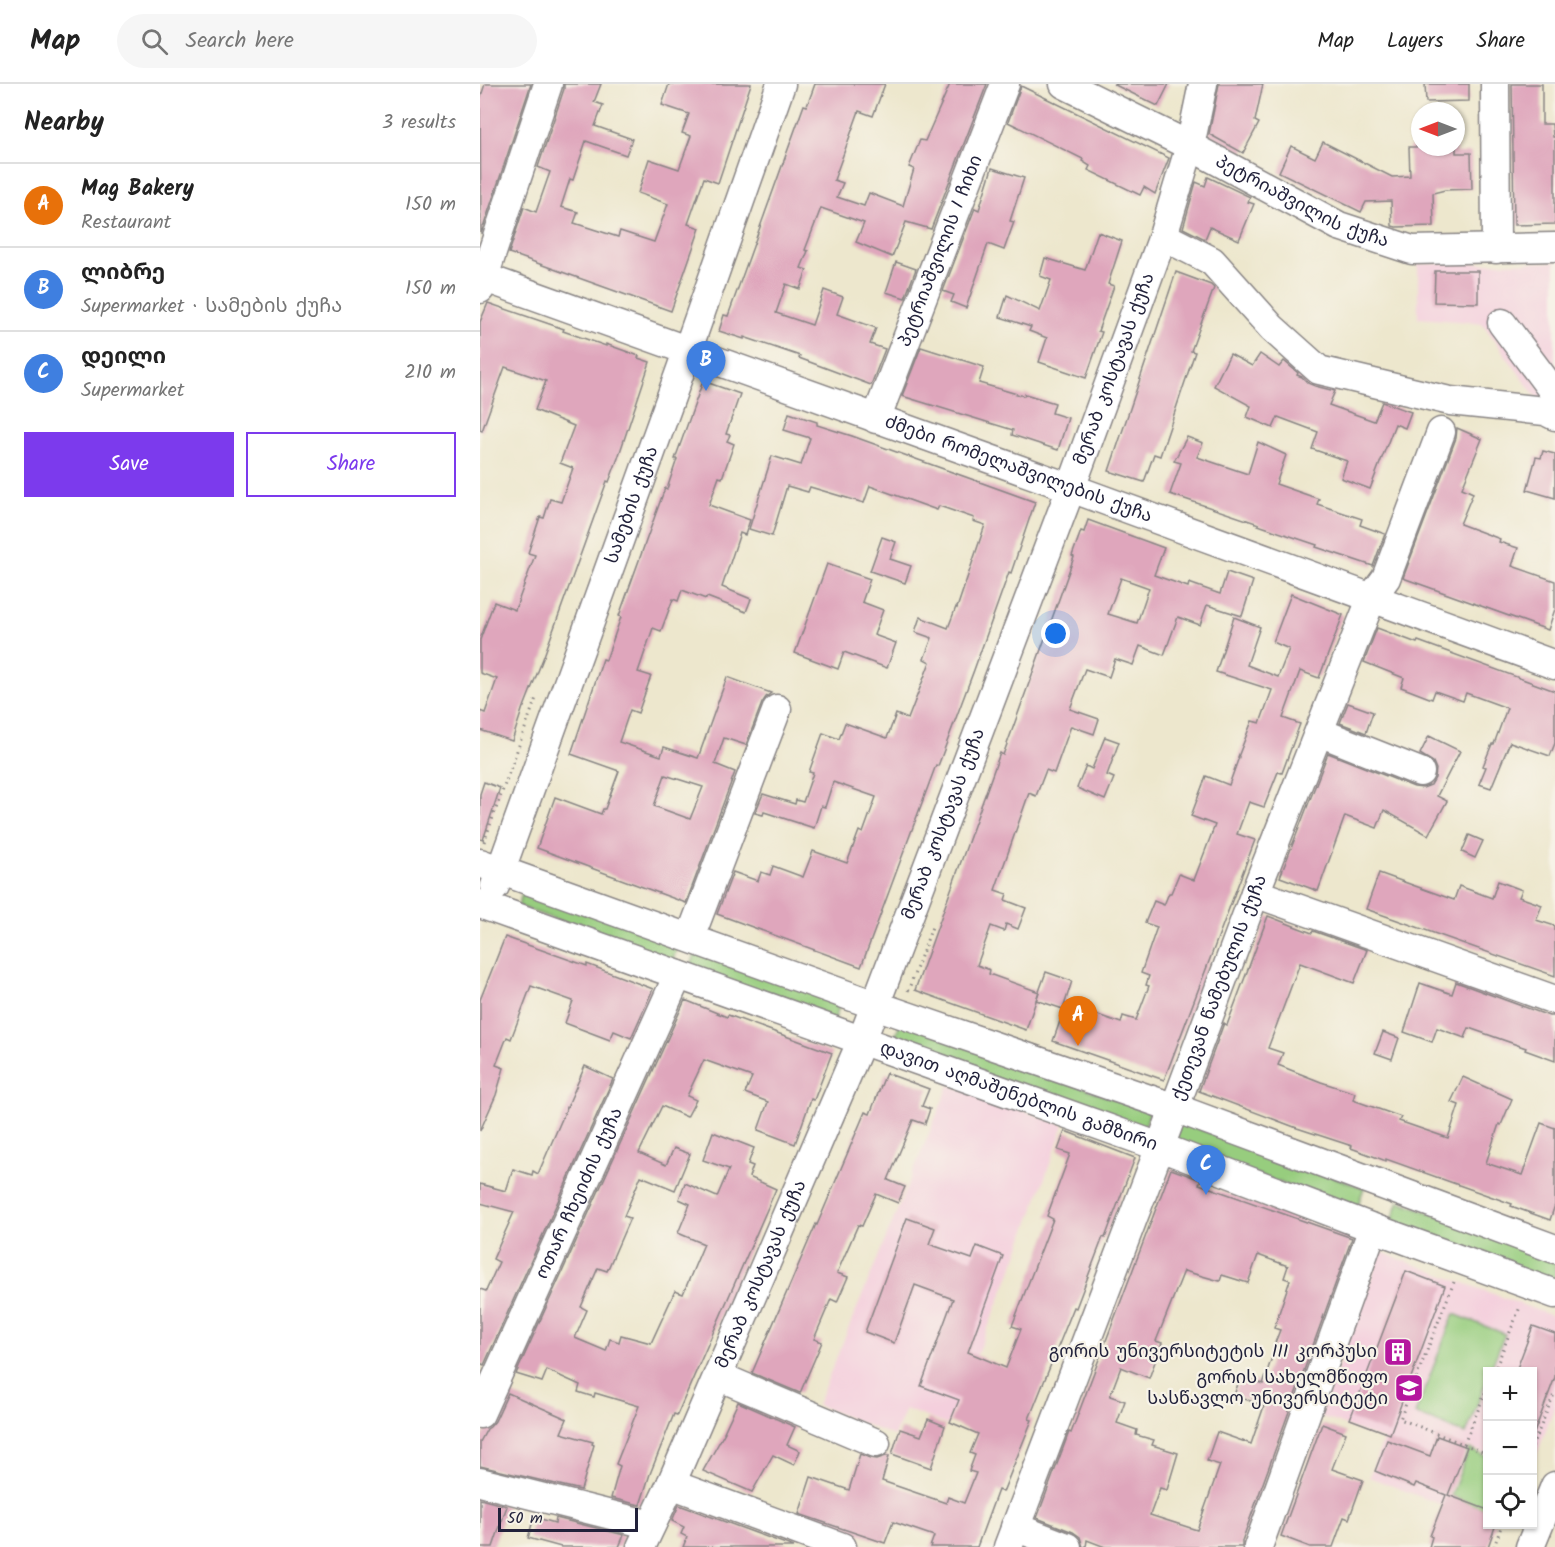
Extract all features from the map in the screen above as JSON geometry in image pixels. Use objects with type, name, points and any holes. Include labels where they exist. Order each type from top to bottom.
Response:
[{"type":"street","points":[[481,281],[548,84]]},
{"type":"street","name":"სამების ქუჩა","points":[[482,912],[490,866],[687,351],[782,84]]},
{"type":"street","name":"პეტრიაშვილის I ჩიხი","points":[[876,418],[1005,84]]},
{"type":"street","name":"პეტრიაშვილის ქუჩა","points":[[1064,84],[1190,146],[1339,226],[1412,250],[1555,247]]},
{"type":"street","name":"მერაბ კოსტავას ქუჩა","points":[[646,1536],[671,1484],[862,1040],[1071,488],[1163,236],[1190,146],[1203,84]]},
{"type":"street","points":[[1495,84],[1496,249]]},
{"type":"street","points":[[1163,236],[1212,261],[1272,328],[1319,370],[1450,401],[1545,411],[1555,416]]},
{"type":"street","name":"ძმები რომელაშვილების ქუჩა","points":[[481,281],[876,418],[1555,665]]},
{"type":"street","points":[[1502,324],[1555,392]]},
{"type":"street","name":"ქეთევან წამებულის ქუჩა","points":[[1012,1537],[1255,892],[1372,597],[1386,578],[1442,432]]},
{"type":"street","points":[[690,938],[777,709]]},
{"type":"street","points":[[1319,732],[1420,772]]},
{"type":"street","name":"დავით აღმაშენებლის გამზირი","points":[[490,866],[875,1005],[1175,1108],[1555,1249]]},
{"type":"street","points":[[1255,892],[1555,1000]]},
{"type":"street","name":"დავით აღმაშენებლის გამზირი","points":[[482,912],[678,975],[862,1040],[1160,1147],[1555,1294]]},
{"type":"street","name":"ოთარ ჩხეიძის ქუჩა","points":[[480,1414],[678,975]]},
{"type":"street","points":[[1258,1547],[1373,1228]]},
{"type":"street","points":[[717,1376],[876,1443]]},
{"type":"street","points":[[480,1482],[646,1536]]},
{"type":"street","points":[[671,1484],[794,1539],[842,1547]]},
{"type":"street","points":[[1530,1547],[1552,1503]]},
{"type":"street","points":[[1012,1537],[1067,1547]]},
{"type":"path","points":[[1455,1281],[1400,1419],[1483,1452]]},
{"type":"path","points":[[1496,1367],[1521,1305]]},
{"type":"path","points":[[1537,1437],[1555,1392]]},
{"type":"path","points":[[1464,1444],[1483,1398]]},
{"type":"path","points":[[1494,1547],[1500,1529]]},
{"type":"shaded area","points":[[1555,262],[1555,406],[1539,401],[1482,323],[1418,318],[1418,264]]},
{"type":"shaded area","points":[[949,1085],[1064,1125],[1009,1277],[947,1427],[947,1425],[905,1409],[894,1436],[817,1405]]},
{"type":"shaded area","name":"გორის სახელმწიფო სასწავლო უნივერსიტეტი","points":[[1381,1252],[1555,1317],[1555,1405],[1537,1454],[1537,1367],[1483,1367],[1483,1453],[1468,1447],[1445,1506],[1369,1477],[1383,1440],[1320,1416]]},
{"type":"green space","points":[[525,886],[679,942],[672,962],[518,906]]},
{"type":"green space","points":[[697,948],[841,1000],[834,1022],[690,970]]},
{"type":"green space","points":[[901,1021],[1150,1112],[1142,1134],[893,1042]]},
{"type":"green space","points":[[1180,1122],[1364,1188],[1356,1210],[1172,1144]]},
{"type":"green space","points":[[1399,1201],[1555,1259],[1555,1284],[1391,1223]]},
{"type":"green space","points":[[1454,1314],[1505,1334],[1492,1367],[1483,1367],[1483,1389],[1466,1434],[1415,1414]]},
{"type":"green space","points":[[1469,1449],[1483,1455],[1483,1508],[1451,1496]]},
{"type":"building","points":[[485,84],[531,84],[481,234],[480,99]]},
{"type":"building","points":[[564,84],[601,84],[594,102],[603,105],[595,126],[632,139],[626,155],[586,141],[561,207],[578,212],[574,223],[618,237],[620,231],[654,242],[668,204],[638,193],[649,159],[679,169],[691,136],[682,133],[689,114],[662,105],[669,84],[751,84],[718,183],[704,178],[688,224],[700,228],[671,311],[509,253],[524,207],[536,212],[550,172],[538,167]]},
{"type":"building","points":[[815,84],[885,84],[873,116],[859,111],[834,180],[843,183],[837,197],[864,206],[869,193],[903,206],[914,169],[909,167],[920,140],[925,141],[950,84],[987,84],[931,229],[906,222],[892,257],[856,242],[864,223],[821,208],[805,250],[808,251],[801,268],[807,270],[800,289],[786,284],[776,313],[812,325],[824,290],[843,297],[837,314],[876,328],[870,344],[885,349],[871,385],[799,358],[800,356],[719,331],[724,315],[728,316],[804,105],[807,106]]},
{"type":"building","points":[[1113,84],[1169,84],[1158,106]]},
{"type":"building","points":[[1219,84],[1263,84],[1255,121],[1259,123],[1243,153],[1209,134]]},
{"type":"building","points":[[1425,84],[1469,84],[1469,101],[1426,102]]},
{"type":"building","points":[[1512,84],[1542,84],[1542,124],[1552,124],[1553,137],[1555,137],[1555,224],[1514,225]]},
{"type":"building","points":[[1021,86],[1169,158],[1155,194],[1144,187],[1140,195],[1088,170],[1090,166],[1082,161],[1083,159],[1008,122]]},
{"type":"building","points":[[1323,142],[1392,177],[1410,176],[1409,147],[1411,147],[1411,156],[1465,156],[1465,153],[1471,153],[1472,189],[1433,193],[1434,226],[1396,227],[1392,226],[1391,201],[1366,202],[1361,212],[1279,172],[1291,146],[1315,158]]},
{"type":"building","points":[[992,168],[1024,178],[1010,221],[1014,222],[1004,250],[988,244],[966,308],[951,302],[954,295],[943,291],[975,208],[979,210]]},
{"type":"building","points":[[1208,177],[1250,197],[1248,202],[1254,204],[1239,240],[1210,227],[1205,239],[1183,228],[1196,182],[1205,186]]},
{"type":"building","points":[[1098,232],[1122,241],[1108,284],[1114,286],[1098,331],[1102,332],[1086,378],[1039,362],[1047,338],[1029,331],[1031,327],[1000,317],[1007,295],[1040,311],[1051,280],[1040,276],[1045,258],[1085,270]]},
{"type":"building","points":[[896,262],[916,269],[905,298],[886,292]]},
{"type":"building","points":[[1435,271],[1478,271],[1478,303],[1434,302]]},
{"type":"building","points":[[1176,272],[1214,288],[1191,351],[1195,352],[1160,456],[1154,454],[1144,482],[1109,471]]},
{"type":"building","points":[[488,303],[639,356],[638,358],[650,362],[618,458],[609,482],[607,481],[512,741],[480,730],[480,711],[485,713],[497,679],[480,673],[480,640],[494,602],[515,610],[535,555],[528,553],[540,517],[544,518],[550,499],[561,502],[573,468],[560,463],[574,426],[535,410],[546,381],[505,367],[482,431],[480,430],[480,322]]},
{"type":"building","points":[[921,347],[984,367],[979,383],[1055,403],[1052,413],[1068,418],[1058,450],[1012,435],[1013,430],[902,396]]},
{"type":"building","points":[[1230,354],[1252,366],[1260,354],[1279,367],[1284,361],[1308,383],[1335,391],[1329,405],[1374,421],[1382,402],[1411,412],[1405,428],[1395,424],[1370,489],[1341,478],[1347,461],[1312,449],[1318,432],[1278,417],[1273,428],[1247,417],[1251,406],[1214,386]]},
{"type":"building","points":[[703,381],[740,394],[726,434],[730,435],[727,441],[734,444],[709,505],[750,520],[745,535],[740,533],[722,587],[751,599],[746,612],[682,590],[678,601],[673,599],[661,631],[653,628],[638,672],[651,676],[638,713],[630,710],[619,742],[661,756],[664,747],[698,758],[727,677],[771,693],[762,703],[746,745],[724,738],[715,764],[735,772],[686,903],[537,848],[555,797],[601,814],[619,771],[571,754],[603,659],[606,660],[621,617],[619,616],[665,488],[667,489],[677,459],[675,459]],"holes":[[[665,775],[703,787],[690,819],[654,806]]]},
{"type":"building","points":[[789,413],[1035,502],[1011,573],[1009,572],[861,967],[717,914],[733,872],[758,881],[761,872],[770,875],[773,866],[803,877],[813,851],[847,863],[859,831],[863,833],[876,797],[833,782],[825,807],[821,806],[814,828],[764,812],[763,815],[755,813],[763,794],[795,804],[796,800],[803,802],[813,773],[809,772],[823,733],[839,739],[845,723],[887,738],[896,714],[908,719],[930,662],[924,659],[932,638],[915,632],[920,617],[948,628],[985,525],[973,521],[974,518],[939,506],[937,510],[870,486],[864,503],[810,487],[808,492],[787,486],[772,536],[749,529],[772,456],[801,465],[810,438],[784,430]]},
{"type":"building","points":[[1457,428],[1482,439],[1462,488],[1473,493],[1460,524],[1518,548],[1512,566],[1555,581],[1555,609],[1548,630],[1403,578],[1456,438]]},
{"type":"building","points":[[1187,437],[1203,443],[1197,457],[1248,474],[1258,442],[1286,455],[1276,484],[1319,499],[1317,504],[1362,519],[1360,525],[1385,534],[1373,566],[1170,494],[1181,463],[1174,461]]},
{"type":"building","points":[[1543,451],[1555,454],[1555,498],[1527,490],[1536,457],[1541,458]]},
{"type":"building","points":[[1088,520],[1164,548],[1154,575],[1188,587],[1189,583],[1220,594],[1227,572],[1253,581],[1242,616],[1207,605],[1200,625],[1178,617],[1164,655],[1140,646],[1133,665],[1115,659],[1109,677],[1085,669],[1070,709],[1099,719],[1094,734],[1071,726],[1054,773],[1046,770],[1036,796],[1029,793],[995,890],[1007,894],[1005,900],[1026,908],[1018,929],[1006,924],[1004,931],[991,926],[977,965],[990,970],[989,974],[1039,992],[1026,1030],[915,990],[1000,753],[1003,755],[1014,725],[1074,557],[1072,556],[1081,531],[1084,532]],"holes":[[[1121,578],[1149,588],[1137,623],[1108,614]]]},
{"type":"building","points":[[882,537],[896,542],[890,559],[911,566],[905,583],[870,571]]},
{"type":"building","points":[[827,564],[870,579],[862,602],[883,610],[874,635],[896,643],[887,668],[844,652],[838,669],[795,653]]},
{"type":"building","points":[[1291,594],[1343,615],[1319,678],[1300,671],[1283,718],[1300,724],[1282,773],[1278,772],[1264,807],[1249,802],[1237,834],[1255,840],[1164,1080],[1053,1041],[1066,1004],[1121,1023],[1123,1016],[1136,1020],[1149,986],[1146,985],[1149,976],[1141,973],[1157,927],[1145,923],[1154,901],[1164,905],[1179,874],[1194,880],[1215,825],[1191,816],[1206,776],[1229,785],[1252,721],[1260,723],[1272,690],[1216,672],[1234,617],[1260,627],[1247,665],[1278,677],[1289,649],[1273,642]]},
{"type":"building","points":[[1377,628],[1555,691],[1555,743],[1550,756],[1510,742],[1491,788],[1479,784],[1486,767],[1483,766],[1507,708],[1466,693],[1463,701],[1435,691],[1432,699],[1401,687],[1404,678],[1364,662]]},
{"type":"building","points":[[1348,703],[1373,712],[1366,733],[1340,723]]},
{"type":"building","points":[[1429,736],[1460,751],[1437,796],[1447,801],[1428,835],[1384,810],[1377,828],[1345,816],[1318,891],[1280,877],[1328,753],[1414,787],[1423,788],[1431,785],[1435,778],[1436,769],[1433,762],[1420,754]]},
{"type":"building","points":[[1105,737],[1119,742],[1107,775],[1114,778],[1105,800],[1077,788],[1086,766],[1092,769]]},
{"type":"building","points":[[484,782],[500,788],[483,840],[480,839],[480,794]]},
{"type":"building","points":[[1469,835],[1483,841],[1475,858],[1462,852]]},
{"type":"building","points":[[1379,873],[1454,900],[1459,886],[1492,898],[1498,881],[1522,890],[1519,897],[1542,905],[1536,920],[1555,926],[1555,976],[1366,909]]},
{"type":"building","points":[[1268,916],[1367,950],[1354,983],[1300,963],[1268,1048],[1283,1053],[1278,1065],[1355,1093],[1353,1100],[1401,1117],[1399,1121],[1448,1138],[1459,1105],[1451,1102],[1463,1077],[1512,1099],[1501,1125],[1499,1124],[1486,1163],[1522,1175],[1541,1123],[1555,1128],[1555,1205],[1550,1220],[1511,1206],[1512,1204],[1386,1159],[1386,1161],[1351,1148],[1352,1146],[1199,1091],[1224,1023],[1227,1025]]},
{"type":"building","points":[[505,937],[653,989],[631,1038],[614,1031],[610,1040],[565,1023],[573,1001],[531,986],[511,1039],[507,1037],[496,1065],[504,1068],[496,1095],[480,1131],[480,1000]]},
{"type":"building","points":[[1046,972],[1072,981],[1063,1009],[1036,1000]]},
{"type":"building","points":[[1456,982],[1549,1016],[1555,1016],[1555,1061],[1469,1028],[1465,1038],[1437,1028],[1432,1042],[1404,1032],[1420,983],[1452,994]]},
{"type":"building","points":[[685,1000],[832,1053],[814,1100],[811,1099],[795,1144],[758,1130],[768,1102],[745,1093],[752,1077],[704,1060],[687,1096],[696,1100],[687,1117],[662,1106],[639,1153],[666,1165],[674,1148],[690,1154],[675,1190],[641,1176],[624,1216],[630,1218],[607,1271],[598,1268],[581,1307],[587,1310],[575,1338],[606,1351],[610,1339],[619,1342],[621,1335],[651,1343],[675,1291],[683,1294],[704,1244],[678,1233],[690,1204],[679,1199],[685,1183],[717,1197],[729,1169],[703,1160],[713,1132],[754,1148],[748,1164],[753,1166],[749,1177],[776,1189],[677,1415],[674,1414],[640,1505],[611,1498],[620,1466],[616,1464],[639,1406],[595,1393],[594,1397],[578,1392],[580,1385],[547,1370],[542,1382],[516,1374]]},
{"type":"building","points":[[1383,1032],[1399,1038],[1392,1059],[1375,1053]]},
{"type":"building","points":[[585,1066],[613,1079],[484,1365],[480,1363],[480,1289],[486,1291],[499,1262],[493,1259],[514,1212],[480,1203],[480,1184],[506,1191],[513,1169],[532,1175],[533,1171],[538,1174]]},
{"type":"building","points":[[886,1073],[929,1089],[922,1106],[930,1109],[925,1124],[913,1120],[888,1180],[905,1187],[898,1203],[876,1194],[862,1226],[858,1225],[837,1273],[848,1277],[837,1302],[831,1299],[814,1339],[822,1342],[800,1393],[752,1373],[865,1112],[870,1114]]},
{"type":"building","points":[[1065,1131],[1135,1158],[1105,1238],[1103,1237],[1029,1419],[1032,1420],[1003,1492],[998,1490],[977,1547],[930,1547],[934,1536],[893,1522],[885,1543],[799,1514],[811,1477],[849,1490],[860,1454],[877,1459],[889,1456],[882,1481],[946,1503],[948,1497],[964,1503],[976,1473],[969,1471],[975,1455],[970,1453],[978,1434],[950,1422],[959,1400],[921,1386],[953,1299],[915,1285],[894,1343],[865,1332],[907,1218],[935,1228],[929,1244],[972,1259],[977,1246],[1003,1256],[968,1352],[1006,1368],[1021,1329],[1012,1326],[1053,1219],[1047,1216],[1070,1154],[1058,1150]]},
{"type":"building","points":[[1171,1169],[1201,1180],[1199,1184],[1352,1238],[1242,1541],[1242,1547],[1105,1547],[1087,1540],[1086,1547],[1083,1547],[1080,1537],[1073,1532],[1037,1518],[1069,1432],[1071,1433]],"holes":[[[1258,1255],[1288,1266],[1284,1278],[1290,1280],[1274,1328],[1280,1330],[1263,1384],[1241,1376],[1234,1395],[1264,1406],[1251,1444],[1217,1432],[1207,1461],[1220,1465],[1197,1530],[1150,1515],[1160,1488],[1167,1490],[1178,1453],[1152,1445],[1154,1440],[1136,1435],[1137,1430],[1117,1423],[1125,1401],[1110,1396],[1121,1367],[1149,1378],[1162,1343],[1156,1341],[1184,1271],[1220,1281],[1222,1275],[1248,1283]]]},
{"type":"building","name":"გორის უნივერსიტეტის III კორპუსი","points":[[1406,1271],[1445,1286],[1390,1434],[1350,1419]]},
{"type":"building","points":[[1533,1326],[1555,1334],[1555,1377],[1537,1425],[1537,1367],[1518,1367]]},
{"type":"building","points":[[508,1393],[567,1419],[561,1433],[593,1442],[581,1490],[480,1466],[480,1442],[487,1429],[495,1421]]},
{"type":"building","points":[[738,1402],[795,1427],[787,1445],[800,1451],[794,1465],[773,1455],[752,1492],[703,1471],[725,1432]]},
{"type":"building","points":[[928,1419],[945,1426],[931,1468],[892,1454],[900,1429],[921,1436]]},
{"type":"building","points":[[1322,1424],[1346,1433],[1332,1469],[1363,1480],[1349,1519],[1344,1517],[1333,1547],[1310,1547],[1281,1536]]},
{"type":"building","points":[[1437,1436],[1467,1447],[1448,1495],[1483,1508],[1483,1529],[1494,1529],[1488,1547],[1429,1547],[1432,1537],[1430,1536],[1446,1495],[1416,1483],[1414,1487],[1375,1471],[1387,1440],[1430,1456]]},
{"type":"building","points":[[480,1499],[507,1506],[493,1547],[480,1547]]},
{"type":"building","points":[[679,1505],[794,1547],[683,1547],[687,1537],[681,1534],[684,1527],[672,1521]]},
{"type":"building","points":[[534,1517],[555,1523],[556,1518],[624,1535],[619,1547],[561,1547],[528,1538]]},
{"type":"place","name":"ლიბრე","points":[[706,391]]},
{"type":"place","name":"Mag Bakery","points":[[1078,1046]]},
{"type":"place","name":"დეილი","points":[[1206,1195]]},
{"type":"place","name":"გორის უნივერსიტეტის III კორპუსი","points":[[1398,1352]]},
{"type":"place","name":"გორის სახელმწიფო სასწავლო უნივერსიტეტი","points":[[1409,1388]]}]
